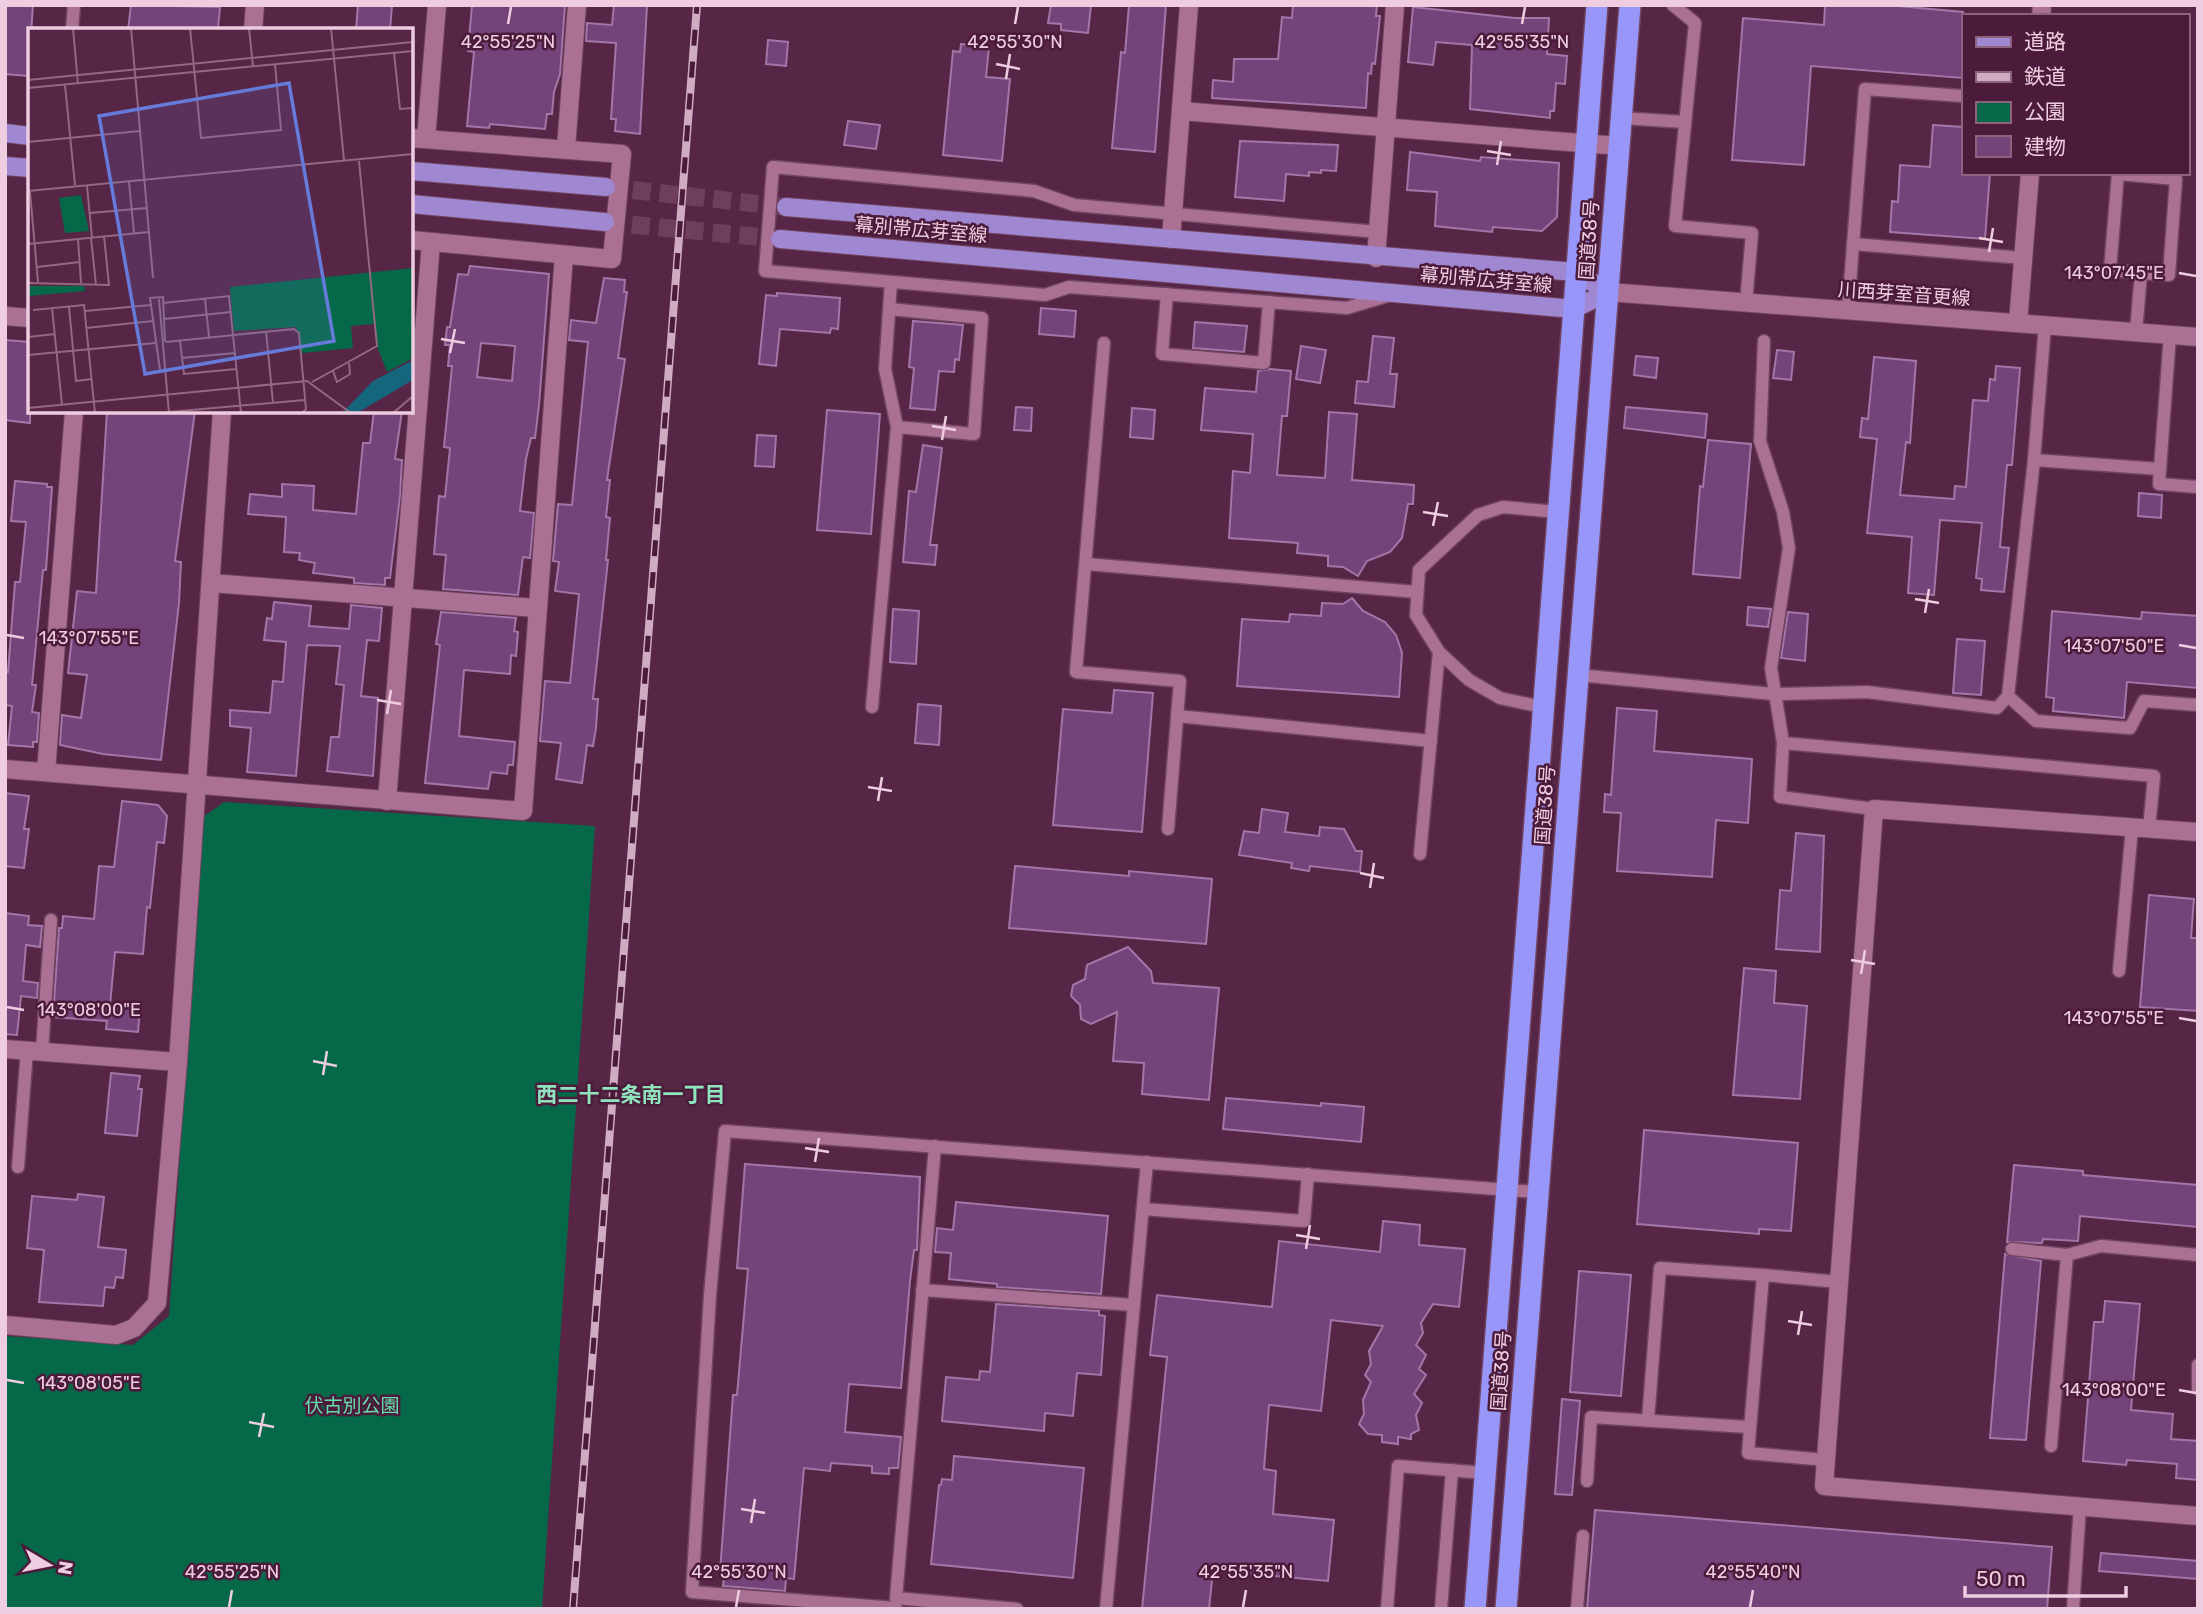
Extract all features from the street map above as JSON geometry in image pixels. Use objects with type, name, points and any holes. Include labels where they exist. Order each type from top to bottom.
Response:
[{"type":"highway","name":"国道38号","points":[[1475,1609],[1597,5]]},
{"type":"highway","name":"国道38号","points":[[1506,1609],[1630,5]]},
{"type":"main road","points":[[5,166],[28,168]]},
{"type":"main road","points":[[413,171],[606,187]]},
{"type":"main road","points":[[413,204],[605,222]]},
{"type":"main road","name":"幕別帯広芽室線","points":[[786,207],[1376,258],[1577,272],[1608,292]]},
{"type":"main road","name":"幕別帯広芽室線","points":[[780,239],[1574,309],[1608,292]]},
{"type":"street","points":[[253,28],[255,5]]},
{"type":"street","points":[[413,240],[612,259],[622,154],[419,139],[437,5]]},
{"type":"street","points":[[566,148],[577,5]]},
{"type":"street","points":[[1171,239],[1189,5]]},
{"type":"street","points":[[1376,258],[1395,5]]},
{"type":"street","points":[[1181,111],[1619,146]]},
{"type":"street","points":[[5,166],[28,177]]},
{"type":"street","points":[[2018,323],[2030,175]]},
{"type":"street","points":[[387,801],[401,596],[431,242]]},
{"type":"street","points":[[5,769],[523,811],[564,255]]},
{"type":"street","name":"川西芽室音更線","points":[[1608,292],[2198,337]]},
{"type":"street","points":[[5,316],[28,318]]},
{"type":"street","points":[[46,772],[74,413]]},
{"type":"street","points":[[5,1325],[116,1335],[134,1328],[157,1303],[178,1062],[222,413]]},
{"type":"street","points":[[211,583],[536,608]]},
{"type":"street","points":[[2198,832],[1874,809],[1824,1486],[2198,1516]]},
{"type":"street","points":[[5,1049],[178,1062]]},
{"type":"lane","points":[[72,28],[74,5]]},
{"type":"lane","points":[[1673,5],[1695,23],[1675,226],[1752,233],[1746,303]]},
{"type":"lane","points":[[1848,310],[1865,89],[1962,96]]},
{"type":"lane","points":[[1621,118],[1685,122]]},
{"type":"lane","points":[[1378,232],[1074,205],[1034,191],[773,167],[765,271],[1045,295],[1069,287],[1348,308],[1397,293]]},
{"type":"lane","points":[[2118,175],[2110,270],[2169,275],[2176,179],[2130,175]]},
{"type":"lane","points":[[1853,244],[2023,258]]},
{"type":"lane","points":[[2136,332],[2141,273]]},
{"type":"lane","points":[[872,707],[897,427],[885,369],[891,282]]},
{"type":"lane","points":[[1167,294],[1162,354],[1264,363],[1269,302]]},
{"type":"lane","points":[[890,309],[982,318],[974,434],[897,427]]},
{"type":"lane","points":[[1578,675],[1773,694],[1867,692],[1997,708],[2008,696],[2034,460],[2045,325]]},
{"type":"lane","points":[[2170,335],[2159,484],[2198,487]]},
{"type":"lane","points":[[1764,341],[1760,441],[1783,512],[1789,548],[1771,668],[1773,694],[1781,718],[1783,743],[1780,797],[1874,809]]},
{"type":"lane","points":[[1104,343],[1076,672],[1180,681],[1168,829]]},
{"type":"lane","points":[[2034,460],[2160,469]]},
{"type":"lane","points":[[1542,707],[1500,698],[1469,680],[1439,652],[1416,615],[1419,570],[1478,515],[1503,507],[1558,512]]},
{"type":"lane","points":[[1086,564],[1418,592]]},
{"type":"lane","points":[[1420,855],[1439,652]]},
{"type":"lane","points":[[2008,696],[2036,721],[2130,728],[2144,701],[2198,705]]},
{"type":"lane","points":[[1177,716],[1431,741]]},
{"type":"lane","points":[[1783,743],[2154,776],[2140,828],[2119,971]]},
{"type":"lane","points":[[18,1167],[51,920]]},
{"type":"lane","points":[[1017,1609],[896,1605],[692,1592],[710,1295],[725,1131],[1537,1192]]},
{"type":"lane","points":[[896,1605],[935,1146]]},
{"type":"lane","points":[[1106,1609],[1147,1162]]},
{"type":"lane","points":[[1143,1209],[1304,1222],[1308,1174]]},
{"type":"lane","points":[[2012,1249],[2067,1255],[2101,1246],[2198,1255]]},
{"type":"lane","points":[[2051,1446],[2067,1255]]},
{"type":"lane","points":[[1648,1420],[1660,1268],[1839,1282]]},
{"type":"lane","points":[[1763,1275],[1748,1426],[1748,1453],[1826,1460]]},
{"type":"lane","points":[[922,1290],[1134,1305]]},
{"type":"lane","points":[[2198,1365],[2198,1389]]},
{"type":"lane","points":[[1587,1481],[1591,1417],[1748,1426]]},
{"type":"lane","points":[[1387,1609],[1398,1466],[1486,1473]]},
{"type":"lane","points":[[1441,1609],[1452,1470]]},
{"type":"lane","points":[[2073,1609],[2080,1506]]},
{"type":"lane","points":[[1577,1609],[1583,1536]]},
{"type":"green space","name":"伏古別公園","points":[[224,802],[595,826],[542,1609],[5,1609],[5,1336],[133,1345],[169,1316],[203,817]]},
{"type":"building","points":[[5,5],[33,5],[31,28],[28,28],[28,76],[5,74]]},
{"type":"building","points":[[131,5],[220,7],[218,28],[128,28]]},
{"type":"building","points":[[358,5],[392,5],[390,28],[356,28]]},
{"type":"building","points":[[472,5],[565,5],[560,74],[554,92],[552,114],[547,114],[545,129],[490,124],[489,128],[467,126],[474,52],[468,51]]},
{"type":"building","points":[[614,5],[647,5],[640,134],[615,131],[616,119],[611,119],[616,43],[586,41],[587,23],[612,25]]},
{"type":"building","points":[[1051,5],[1091,5],[1088,33],[1061,30],[1061,24],[1048,23]]},
{"type":"building","points":[[1129,5],[1166,5],[1155,152],[1112,148],[1121,52],[1125,53]]},
{"type":"building","points":[[1293,5],[1377,5],[1376,16],[1380,16],[1375,64],[1372,63],[1371,74],[1368,73],[1366,108],[1212,98],[1213,80],[1233,82],[1234,59],[1278,59],[1282,17],[1292,18]]},
{"type":"building","points":[[1825,5],[1887,5],[1963,12],[1962,78],[1811,66],[1804,165],[1732,160],[1743,18],[1824,25]]},
{"type":"building","points":[[1413,7],[1515,18],[1549,18],[1547,54],[1567,56],[1565,84],[1556,83],[1554,111],[1550,111],[1550,118],[1470,109],[1472,45],[1436,42],[1433,65],[1408,62]]},
{"type":"building","points":[[768,40],[788,42],[786,66],[766,64]]},
{"type":"building","points":[[961,44],[989,47],[986,77],[1010,79],[1002,161],[943,155],[953,51],[960,52]]},
{"type":"building","points":[[848,121],[880,125],[876,149],[844,145]]},
{"type":"building","points":[[1933,125],[1962,127],[1962,175],[1990,175],[1985,239],[1890,232],[1892,201],[1898,202],[1900,165],[1930,167]]},
{"type":"building","points":[[1240,141],[1338,145],[1336,171],[1309,172],[1309,176],[1286,174],[1284,201],[1235,197]]},
{"type":"building","points":[[1410,152],[1480,161],[1481,157],[1559,163],[1557,217],[1542,231],[1493,227],[1492,232],[1435,226],[1437,192],[1407,190]]},
{"type":"building","points":[[470,266],[549,274],[535,438],[531,438],[526,459],[520,511],[534,513],[530,558],[523,557],[518,595],[443,589],[446,555],[434,554],[439,496],[445,497],[450,448],[444,447],[452,366],[448,366],[450,345],[445,345],[447,327],[450,327],[458,274],[468,275]],"holes":[[[481,343],[515,346],[512,381],[477,377]]]},
{"type":"building","points":[[604,278],[625,280],[624,292],[627,292],[618,358],[625,359],[607,480],[610,480],[606,517],[610,518],[593,699],[598,699],[596,728],[593,746],[587,745],[582,783],[556,779],[561,743],[540,741],[545,681],[570,683],[579,594],[555,591],[559,562],[553,561],[558,504],[572,505],[588,342],[569,340],[571,320],[596,323]]},
{"type":"building","points":[[777,293],[840,298],[838,329],[831,328],[830,333],[780,329],[776,366],[759,364],[766,295],[777,296]]},
{"type":"building","points":[[1041,308],[1076,311],[1074,337],[1039,334]]},
{"type":"building","points":[[913,321],[963,325],[959,360],[955,359],[954,372],[939,371],[935,410],[910,408],[914,368],[909,367]]},
{"type":"building","points":[[1195,322],[1247,326],[1244,352],[1193,348]]},
{"type":"building","points":[[1373,336],[1394,338],[1390,374],[1397,374],[1394,407],[1355,403],[1357,381],[1368,382]]},
{"type":"building","points":[[5,340],[28,342],[30,423],[5,420]]},
{"type":"building","points":[[1301,346],[1326,350],[1320,383],[1296,379]]},
{"type":"building","points":[[1777,350],[1794,352],[1791,380],[1773,378]]},
{"type":"building","points":[[1636,356],[1658,358],[1656,378],[1634,375]]},
{"type":"building","points":[[1874,357],[1916,361],[1910,443],[1906,442],[1900,495],[1954,499],[1955,486],[1966,487],[1973,400],[1988,401],[1990,379],[1995,380],[1996,366],[2020,368],[2012,465],[2007,465],[2000,547],[2009,548],[2004,592],[1981,590],[1982,579],[1976,578],[1982,523],[1940,520],[1934,595],[1908,593],[1912,537],[1867,533],[1877,439],[1860,437],[1862,418],[1868,419]]},
{"type":"building","points":[[1258,371],[1291,371],[1287,416],[1282,416],[1277,475],[1325,478],[1329,412],[1357,414],[1352,480],[1414,485],[1413,504],[1408,504],[1402,538],[1390,552],[1367,561],[1358,576],[1343,567],[1328,566],[1328,556],[1297,553],[1298,543],[1229,538],[1233,471],[1250,473],[1253,434],[1201,430],[1205,388],[1256,392]]},
{"type":"building","points":[[1016,407],[1032,408],[1031,431],[1014,430]]},
{"type":"building","points":[[1626,407],[1707,414],[1705,438],[1624,428]]},
{"type":"building","points":[[1132,408],[1155,410],[1153,439],[1130,437]]},
{"type":"building","points":[[827,410],[880,414],[871,534],[817,530]]},
{"type":"building","points":[[107,413],[195,413],[175,561],[181,562],[179,603],[161,760],[103,754],[60,745],[62,715],[81,718],[87,675],[68,673],[77,591],[96,593]]},
{"type":"building","points":[[374,413],[402,413],[395,459],[402,460],[400,496],[390,578],[385,578],[385,585],[354,583],[354,578],[313,573],[315,563],[299,560],[300,553],[284,552],[286,517],[248,514],[250,494],[282,497],[282,484],[314,486],[313,510],[356,514],[363,443],[370,443]]},
{"type":"building","points":[[757,435],[776,436],[774,467],[755,466]]},
{"type":"building","points":[[1708,440],[1751,444],[1740,578],[1693,574],[1700,486],[1703,487]]},
{"type":"building","points":[[923,445],[942,448],[930,545],[937,545],[935,565],[903,562],[909,491],[916,492]]},
{"type":"building","points":[[15,481],[47,484],[47,487],[52,487],[46,570],[43,570],[32,685],[36,685],[32,712],[39,713],[37,742],[33,742],[33,747],[8,745],[12,706],[5,705],[5,672],[8,672],[15,582],[20,582],[26,522],[11,521]]},
{"type":"building","points":[[2139,493],[2162,495],[2161,518],[2138,516]]},
{"type":"building","points":[[1352,598],[1363,611],[1385,622],[1396,635],[1402,653],[1399,697],[1237,686],[1242,619],[1289,622],[1290,614],[1321,616],[1322,603],[1343,604]]},
{"type":"building","points":[[274,602],[311,606],[309,626],[349,629],[351,605],[382,608],[379,641],[367,640],[361,696],[378,698],[373,776],[327,771],[331,737],[339,737],[344,685],[336,684],[340,646],[307,645],[296,776],[247,772],[251,728],[230,726],[230,710],[270,713],[273,681],[283,682],[286,642],[264,640],[267,618],[272,619]]},
{"type":"building","points":[[1748,607],[1771,609],[1768,627],[1747,625]]},
{"type":"building","points":[[893,609],[919,611],[916,664],[890,662]]},
{"type":"building","points":[[2052,611],[2141,619],[2142,612],[2198,616],[2198,688],[2127,682],[2124,718],[2053,711],[2054,698],[2046,697]]},
{"type":"building","points":[[441,612],[516,618],[516,656],[511,655],[510,674],[464,670],[459,736],[515,742],[513,765],[508,765],[507,774],[491,772],[488,789],[425,783]]},
{"type":"building","points":[[1788,612],[1808,614],[1805,661],[1781,658]]},
{"type":"building","points":[[1957,639],[1985,641],[1981,695],[1953,693]]},
{"type":"building","points":[[1114,690],[1153,693],[1142,832],[1053,825],[1063,709],[1112,713]]},
{"type":"building","points":[[918,704],[941,706],[939,745],[915,743]]},
{"type":"building","points":[[1617,708],[1657,711],[1654,751],[1752,759],[1748,823],[1716,820],[1712,877],[1617,871],[1621,813],[1604,812],[1605,794],[1611,795]]},
{"type":"building","points":[[5,793],[29,796],[24,829],[29,829],[24,868],[5,866]]},
{"type":"building","points":[[122,801],[158,805],[167,816],[164,843],[157,842],[143,954],[115,952],[110,1005],[140,1008],[138,1032],[106,1029],[107,1021],[53,1017],[59,928],[62,928],[63,916],[94,919],[99,866],[114,867]]},
{"type":"building","points":[[1262,809],[1288,813],[1285,832],[1319,836],[1320,827],[1344,829],[1356,851],[1362,851],[1360,872],[1310,866],[1309,871],[1291,868],[1292,863],[1239,855],[1244,831],[1259,833]]},
{"type":"building","points":[[1796,833],[1824,836],[1820,952],[1776,949],[1780,890],[1791,891]]},
{"type":"building","points":[[1015,866],[1129,876],[1129,871],[1212,879],[1206,944],[1009,928]]},
{"type":"building","points":[[2149,895],[2194,899],[2191,938],[2198,938],[2198,1011],[2140,1007]]},
{"type":"building","points":[[5,913],[29,916],[28,925],[42,926],[40,947],[26,945],[23,981],[38,983],[37,998],[21,996],[17,1035],[5,1034]]},
{"type":"building","points":[[1128,947],[1151,971],[1153,983],[1219,988],[1209,1100],[1142,1094],[1144,1063],[1113,1061],[1117,1012],[1091,1024],[1081,1019],[1080,1005],[1071,996],[1073,985],[1085,979],[1087,965]]},
{"type":"building","points":[[1744,968],[1776,971],[1774,1003],[1807,1006],[1800,1099],[1733,1095]]},
{"type":"building","points":[[111,1073],[140,1076],[138,1089],[142,1089],[137,1136],[105,1133]]},
{"type":"building","points":[[1226,1098],[1364,1107],[1361,1142],[1223,1129]]},
{"type":"building","points":[[1644,1130],[1798,1143],[1791,1231],[1759,1229],[1759,1234],[1637,1224]]},
{"type":"building","points":[[745,1164],[920,1177],[917,1250],[914,1250],[910,1281],[901,1388],[849,1384],[845,1432],[901,1437],[898,1468],[889,1468],[889,1474],[872,1473],[872,1466],[831,1463],[830,1471],[804,1468],[794,1579],[786,1578],[785,1591],[723,1586],[725,1572],[720,1572],[733,1395],[737,1395],[748,1269],[737,1268]]},
{"type":"building","points":[[2014,1165],[2083,1171],[2083,1175],[2198,1185],[2198,1227],[2080,1216],[2078,1241],[2043,1239],[2042,1243],[2007,1242]]},
{"type":"building","points":[[78,1194],[104,1197],[98,1247],[126,1250],[123,1278],[116,1277],[114,1288],[105,1287],[103,1306],[39,1302],[44,1250],[27,1248],[32,1196],[77,1200]]},
{"type":"building","points":[[956,1202],[1108,1216],[1101,1294],[997,1287],[997,1284],[949,1279],[951,1253],[935,1252],[937,1228],[953,1230]]},
{"type":"building","points":[[1383,1221],[1420,1225],[1419,1245],[1465,1249],[1459,1307],[1433,1304],[1421,1323],[1423,1333],[1416,1345],[1426,1355],[1419,1369],[1426,1375],[1414,1394],[1422,1403],[1416,1415],[1419,1430],[1411,1434],[1411,1439],[1398,1437],[1398,1444],[1382,1442],[1382,1435],[1368,1434],[1359,1424],[1364,1414],[1363,1400],[1371,1382],[1365,1375],[1371,1364],[1369,1351],[1383,1326],[1331,1320],[1321,1411],[1269,1405],[1264,1469],[1276,1471],[1273,1514],[1334,1520],[1328,1581],[1213,1570],[1209,1609],[1142,1609],[1167,1357],[1150,1355],[1157,1295],[1272,1307],[1279,1241],[1380,1252]]},
{"type":"building","points":[[2005,1254],[2041,1261],[2026,1440],[1990,1438]]},
{"type":"building","points":[[1579,1271],[1631,1275],[1621,1396],[1570,1392]]},
{"type":"building","points":[[2105,1301],[2140,1304],[2131,1410],[2173,1414],[2171,1439],[2198,1441],[2198,1480],[2176,1478],[2177,1464],[2127,1460],[2126,1465],[2083,1461],[2094,1322],[2103,1322]]},
{"type":"building","points":[[996,1304],[1099,1311],[1099,1315],[1105,1316],[1101,1375],[1077,1373],[1073,1416],[1045,1413],[1044,1431],[942,1421],[946,1377],[979,1380],[980,1371],[990,1372]]},
{"type":"building","points":[[1562,1399],[1580,1401],[1572,1495],[1555,1494]]},
{"type":"building","points":[[954,1456],[1084,1468],[1073,1578],[931,1564],[939,1485],[942,1479],[952,1480]]},
{"type":"building","points":[[1595,1510],[2052,1547],[2047,1609],[1587,1609]]},
{"type":"building","points":[[2101,1553],[2198,1561],[2198,1579],[2099,1571]]},
{"type":"tunnel","points":[[606,187],[786,207]]},
{"type":"tunnel","points":[[605,222],[780,239]]},
{"type":"railway","points":[[573,1609],[697,5]]},
{"type":"district","name":"西二十二条南一丁目","points":[[631,1094]]}]
